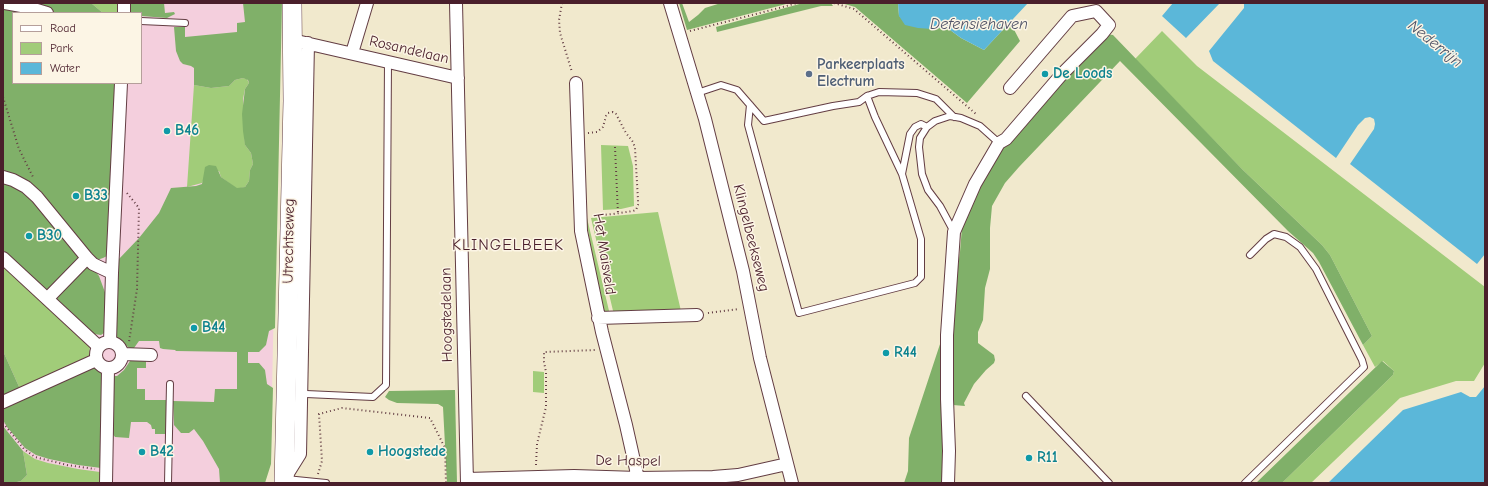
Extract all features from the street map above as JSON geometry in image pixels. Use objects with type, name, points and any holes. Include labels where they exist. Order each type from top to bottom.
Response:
[{"type":"main road","name":"Utrechtseweg","points":[[284,481],[292,109],[300,42],[292,3]]},
{"type":"street","points":[[5,3],[44,12]]},
{"type":"street","name":"Rosandelaan","points":[[352,53],[367,3]]},
{"type":"street","name":"Hoogstedelaan","points":[[456,3],[467,481]]},
{"type":"street","name":"Klingelbeekseweg","points":[[670,3],[698,93],[743,271],[760,358],[792,483]]},
{"type":"street","points":[[948,483],[950,451],[947,399],[947,335],[954,232],[975,184],[999,143],[1006,140],[1062,74],[1102,34],[1109,24],[1096,11],[1072,16],[1010,88]]},
{"type":"street","name":"Rosandelaan","points":[[300,42],[458,78]]},
{"type":"street","name":"Het Maisveld","points":[[576,83],[581,231],[598,318],[639,480]]},
{"type":"street","points":[[110,342],[121,84]]},
{"type":"street","points":[[3,177],[19,182],[37,197],[87,258],[93,264],[112,273]]},
{"type":"street","points":[[3,258],[98,346]]},
{"type":"street","points":[[47,299],[87,258]]},
{"type":"street","points":[[598,318],[697,315]]},
{"type":"street","points":[[125,354],[119,364],[108,369],[100,366],[96,360],[98,346],[103,343],[110,342],[118,346],[125,354],[151,355]]},
{"type":"street","points":[[3,402],[96,360]]},
{"type":"street","points":[[106,483],[108,369]]},
{"type":"street","name":"De Haspel","points":[[467,481],[535,476],[574,476],[639,480],[726,476],[770,469],[787,464]]},
{"type":"lane","points":[[142,21],[185,23]]},
{"type":"lane","points":[[306,394],[373,397],[386,385],[388,61]]},
{"type":"lane","points":[[698,93],[721,85],[737,90],[764,122],[833,106],[859,102],[867,96],[880,92],[917,93],[936,99],[954,117]]},
{"type":"lane","points":[[750,105],[748,125],[799,313],[915,283],[921,277],[921,239],[902,174],[875,117],[867,96]]},
{"type":"lane","points":[[954,232],[940,206],[928,190],[922,174],[919,147],[920,138],[927,127],[935,121],[950,116],[961,118],[980,126],[999,143]]},
{"type":"lane","points":[[902,174],[910,134],[915,127],[921,124],[927,127]]},
{"type":"lane","points":[[1245,483],[1364,367],[1362,360],[1316,269],[1300,248],[1286,237],[1274,234],[1266,239],[1250,255]]},
{"type":"lane","points":[[168,483],[170,384]]},
{"type":"lane","points":[[1026,396],[1109,483]]},
{"type":"lane","points":[[284,481],[326,483]]},
{"type":"path","points":[[562,3],[559,20],[560,33],[576,83]]},
{"type":"path","points":[[680,34],[798,3]]},
{"type":"path","points":[[834,3],[854,8],[981,118]]},
{"type":"path","points":[[3,97],[19,149],[34,180],[37,197]]},
{"type":"path","points":[[580,216],[618,214],[636,210],[638,206],[635,148],[633,142],[626,133],[616,114],[613,112],[608,113],[603,127],[597,132]]},
{"type":"path","points":[[616,147],[618,214]]},
{"type":"path","points":[[117,180],[139,208],[137,289],[134,312],[125,354]]},
{"type":"path","points":[[697,315],[751,307]]},
{"type":"path","points":[[535,476],[537,444],[546,407],[546,372],[544,352],[606,349]]},
{"type":"path","points":[[316,482],[322,461],[319,414],[342,408],[430,418],[445,448],[446,483]]},
{"type":"path","points":[[3,423],[24,449],[36,457],[78,467],[106,470]]},
{"type":"shaded area","points":[[3,3],[280,3],[272,393],[265,483],[3,483]]},
{"type":"green space","points":[[28,3],[91,3],[102,12],[54,12]]},
{"type":"green space","points":[[91,3],[119,3],[119,12],[102,12]]},
{"type":"green space","points":[[130,3],[164,3],[165,13],[174,12],[175,14],[167,18],[142,16],[142,12],[129,12]]},
{"type":"green space","points":[[243,3],[282,3],[275,328],[269,331],[266,345],[259,352],[248,352],[248,363],[259,363],[265,370],[267,384],[273,388],[271,464],[265,483],[220,483],[219,469],[203,441],[194,429],[189,433],[181,433],[174,425],[173,401],[214,402],[215,389],[237,389],[237,352],[176,351],[160,348],[159,341],[139,341],[134,348],[129,348],[116,336],[118,260],[139,238],[159,213],[171,188],[196,186],[202,184],[205,167],[209,165],[216,166],[221,177],[237,188],[245,187],[249,181],[250,170],[253,164],[251,153],[245,145],[242,114],[245,89],[249,83],[248,80],[243,78],[235,80],[229,86],[211,88],[194,85],[194,68],[183,64],[180,61],[176,51],[174,27],[185,27],[185,37],[237,32],[237,23],[245,22]]},
{"type":"green space","points":[[679,3],[682,3],[689,22],[705,8],[721,3],[790,3],[687,30]]},
{"type":"green space","points":[[803,3],[831,3],[833,6],[821,6],[717,32],[716,27]]},
{"type":"green space","points":[[841,3],[898,3],[899,16],[932,29],[946,27],[961,38],[984,50],[1010,22],[1020,41],[967,103],[855,7]]},
{"type":"green space","points":[[3,6],[30,12],[12,12],[12,84],[117,84],[107,256],[97,260],[91,257],[41,196],[3,174]]},
{"type":"green space","points":[[1162,31],[1197,66],[1485,287],[1485,363],[1474,381],[1456,381],[1400,398],[1311,483],[1282,483],[1393,375],[1394,371],[1383,361],[1375,367],[1363,345],[1372,336],[1330,255],[1322,245],[1243,170],[1135,59]]},
{"type":"green space","points":[[1106,34],[1113,35],[1243,170],[1322,245],[1330,255],[1372,336],[1363,345],[1313,253],[1288,231],[1120,61],[1019,167],[1005,183],[992,206],[990,228],[990,269],[985,288],[983,320],[978,332],[978,343],[994,355],[995,360],[994,363],[974,384],[964,403],[965,406],[953,405],[948,398],[951,315],[962,227],[974,195],[996,154]]},
{"type":"green space","points":[[243,78],[247,79],[249,83],[245,89],[243,99],[245,145],[251,153],[253,164],[250,170],[249,181],[245,187],[237,189],[221,177],[219,171],[202,183],[187,187],[194,85],[211,88],[229,86],[235,80]]},
{"type":"green space","points":[[601,145],[628,146],[633,166],[634,206],[621,209],[603,210]]},
{"type":"green space","points":[[3,181],[23,189],[79,255],[79,258],[50,289],[45,289],[3,250]]},
{"type":"green space","points":[[658,212],[681,311],[614,315],[591,218]]},
{"type":"green space","points":[[587,218],[610,315],[606,316],[602,309]]},
{"type":"green space","points":[[3,264],[90,347],[89,357],[20,389],[3,351]]},
{"type":"green space","points":[[85,268],[95,271],[99,276],[106,295],[105,328],[104,333],[101,335],[94,334],[60,305],[57,299],[58,294]]},
{"type":"green space","points":[[943,335],[943,483],[904,483],[908,471],[909,438]]},
{"type":"green space","points":[[3,351],[20,389],[3,396]]},
{"type":"green space","points":[[146,360],[146,368],[137,368],[137,389],[145,389],[145,400],[168,400],[167,434],[155,434],[155,429],[152,429],[151,425],[147,422],[131,422],[129,438],[115,437],[112,433],[113,376],[117,376],[124,370],[130,361]]},
{"type":"green space","points":[[1382,361],[1394,371],[1393,375],[1282,483],[1256,483]]},
{"type":"green space","points":[[93,367],[102,373],[103,379],[101,468],[49,459],[36,455],[25,448],[3,420],[3,406]]},
{"type":"green space","points":[[533,371],[544,372],[544,393],[533,392]]},
{"type":"green space","points":[[455,390],[457,483],[447,483],[443,407],[438,404],[397,403],[385,397],[389,391]]},
{"type":"green space","points":[[3,426],[23,451],[27,475],[21,481],[13,483],[3,483]]},
{"type":"green space","points":[[23,451],[35,459],[48,463],[100,472],[100,483],[13,483],[21,481],[27,475]]},
{"type":"water","name":"Defensiehaven","points":[[898,3],[1028,3],[984,50],[961,38],[946,27],[932,29],[905,25],[899,16]]},
{"type":"water","points":[[1173,3],[1220,3],[1186,38],[1162,16]]},
{"type":"water","name":"Nederrijn","points":[[1244,3],[1485,3],[1485,254],[1477,264],[1350,164],[1374,129],[1374,119],[1370,117],[1365,118],[1358,125],[1336,158],[1213,61],[1209,51],[1244,8]]},
{"type":"water","points":[[1485,386],[1485,483],[1328,483],[1403,410],[1461,392],[1470,397],[1476,397]]},
{"type":"place","name":"Parkeerplaats Electrum","points":[[809,74]]},
{"type":"place","name":"De Loods","points":[[1045,74]]},
{"type":"place","name":"B46","points":[[167,131]]},
{"type":"place","name":"B33","points":[[76,196]]},
{"type":"place","name":"B30","points":[[29,236]]},
{"type":"place","name":"B44","points":[[194,328]]},
{"type":"place","name":"R44","points":[[886,353]]},
{"type":"place","name":"B42","points":[[142,452]]},
{"type":"place","name":"Hoogstede","points":[[370,452]]},
{"type":"place","name":"R11","points":[[1029,458]]},
{"type":"district","name":"KLINGELBEEK","points":[[508,245]]}]
